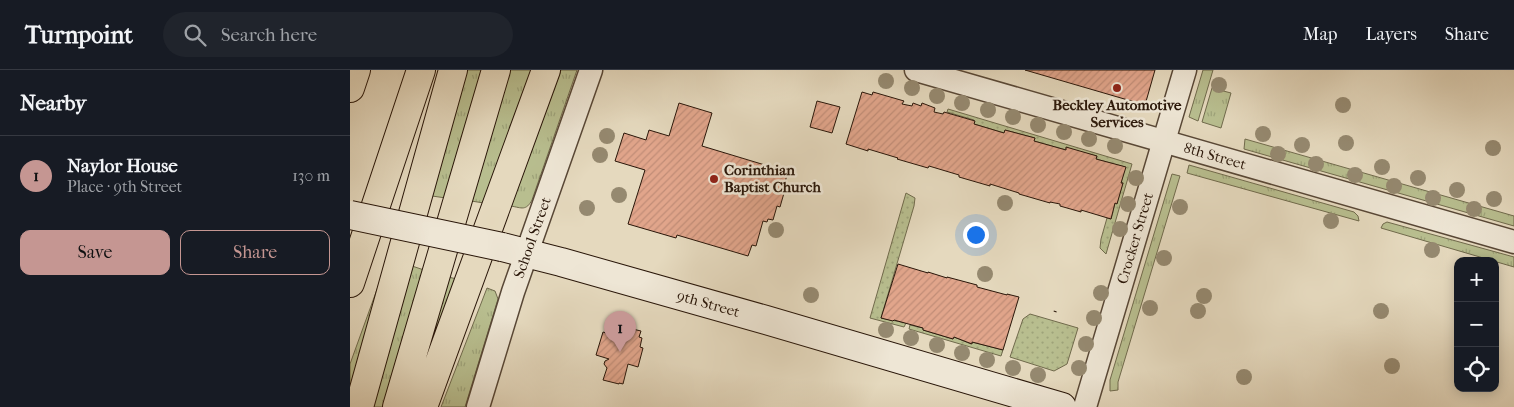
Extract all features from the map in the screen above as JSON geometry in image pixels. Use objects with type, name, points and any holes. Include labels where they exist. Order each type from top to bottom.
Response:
[{"type":"highway","points":[[350,88],[356,70]]},
{"type":"highway","points":[[350,283],[421,70]]},
{"type":"highway","points":[[359,407],[454,70]]},
{"type":"highway","points":[[397,407],[496,70]]},
{"type":"highway","points":[[423,407],[546,70]]},
{"type":"street","name":"School Street","points":[[478,407],[514,250],[591,70]]},
{"type":"street","name":"8th Street","points":[[916,70],[1514,242]]},
{"type":"street","name":"Crocker Street","points":[[1085,407],[1185,70]]},
{"type":"street","name":"9th Street","points":[[350,215],[514,250],[747,315],[1062,407]]},
{"type":"green space","points":[[467,70],[485,70],[446,198],[432,196]]},
{"type":"green space","points":[[510,70],[533,70],[484,203],[471,201]]},
{"type":"green space","points":[[561,70],[577,70],[532,200],[526,207],[511,206]]},
{"type":"green space","points":[[1203,70],[1213,70],[1198,121],[1189,117]]},
{"type":"green space","points":[[1212,88],[1231,93],[1221,128],[1202,122]]},
{"type":"green space","points":[[948,109],[1132,164],[1106,254],[1100,248],[1101,239],[1107,218],[1111,219],[1115,203],[1117,203],[1123,183],[1121,183],[1125,167],[1096,159],[1097,156],[1034,141],[1035,138],[1005,130],[1004,133],[974,124],[974,120],[947,112]]},
{"type":"green space","points":[[1245,139],[1514,216],[1514,226],[1244,149]]},
{"type":"green space","points":[[1189,165],[1354,212],[1358,216],[1359,221],[1187,173]]},
{"type":"green space","points":[[1172,174],[1180,176],[1118,382],[1118,390],[1110,391],[1110,380]]},
{"type":"green space","points":[[906,193],[915,198],[914,206],[881,318],[906,323],[904,327],[870,318]]},
{"type":"green space","points":[[1387,222],[1514,257],[1514,267],[1499,263],[1499,257],[1480,257],[1381,228]]},
{"type":"green space","points":[[388,259],[350,394],[350,364]]},
{"type":"green space","points":[[412,266],[424,270],[384,407],[371,407]]},
{"type":"green space","points":[[448,277],[457,279],[430,354],[426,353]]},
{"type":"green space","points":[[487,288],[495,291],[498,299],[465,407],[441,407]]},
{"type":"green space","points":[[1030,314],[1078,328],[1067,364],[1054,371],[1010,357],[1023,319]]},
{"type":"green space","points":[[910,325],[953,339],[954,337],[971,344],[972,342],[1003,350],[1001,356],[909,329]]},
{"type":"building","name":"Beckley Automotive Services","points":[[1025,70],[1155,70],[1145,105]]},
{"type":"building","points":[[862,92],[872,95],[873,92],[904,101],[902,104],[912,106],[913,103],[921,106],[922,103],[935,108],[934,112],[943,114],[944,112],[975,121],[974,124],[1004,133],[1005,130],[1035,138],[1034,141],[1066,150],[1066,147],[1097,156],[1096,159],[1126,167],[1117,204],[1115,203],[1111,219],[846,144]]},
{"type":"building","points":[[817,101],[840,107],[832,133],[810,127]]},
{"type":"building","name":"Corinthian Baptist Church","points":[[679,103],[712,113],[702,146],[788,172],[780,207],[777,206],[773,220],[763,221],[756,246],[752,245],[748,256],[677,235],[676,238],[628,224],[645,170],[615,161],[624,133],[646,140],[649,130],[669,136]]},
{"type":"building","points":[[898,264],[1019,297],[1003,350],[972,342],[972,344],[954,337],[953,339],[923,330],[923,328],[881,318]]},
{"type":"building","points":[[616,325],[641,331],[639,337],[642,338],[640,347],[643,348],[638,367],[628,364],[623,384],[603,380],[607,368],[604,364],[609,359],[596,355],[603,332],[613,335]]},
{"type":"place","name":"Beckley Automotive Services","points":[[1117,88]]},
{"type":"place","name":"Corinthian Baptist Church","points":[[714,179]]},
{"type":"place","name":"Naylor House","points":[[620,352]]}]
